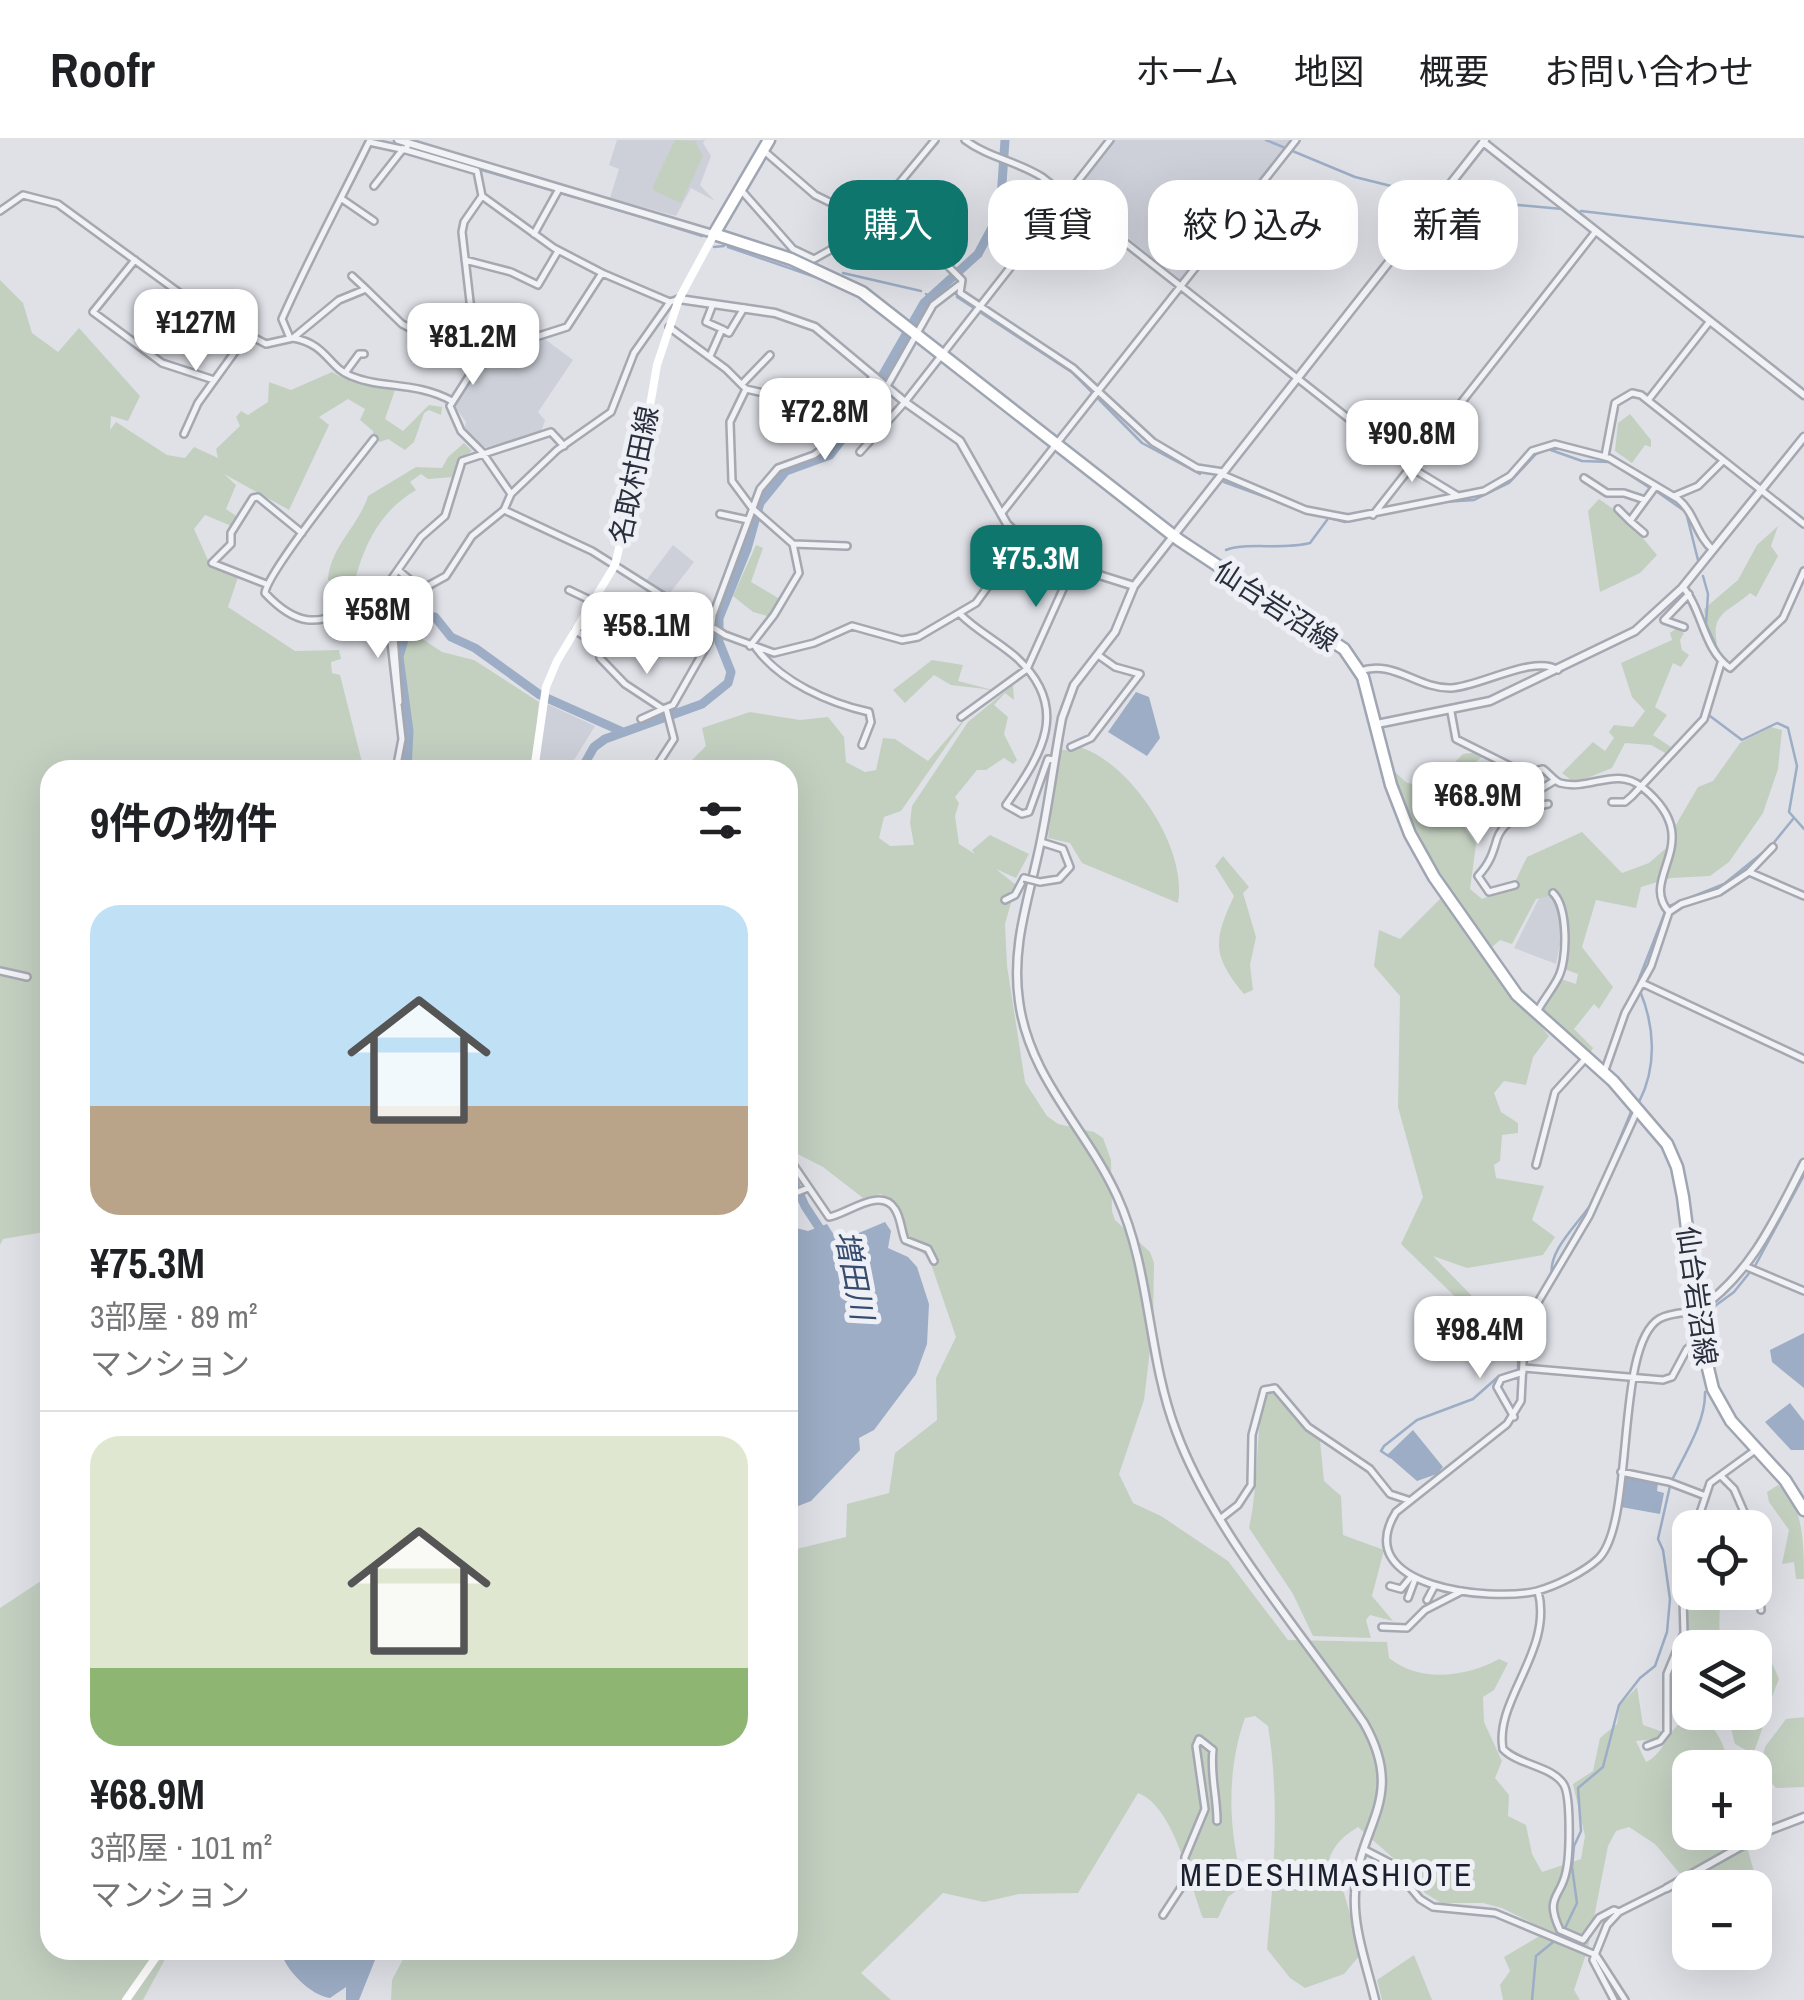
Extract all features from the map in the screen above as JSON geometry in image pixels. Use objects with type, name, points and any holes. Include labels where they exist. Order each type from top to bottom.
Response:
[{"type":"main road","points":[[714,234],[766,145]]},
{"type":"main road","name":"仙台岩沼線","points":[[714,234],[837,278],[904,324],[1173,536],[1334,640],[1360,671],[1391,784],[1425,863],[1492,962],[1535,1015],[1604,1072],[1639,1108],[1666,1144],[1678,1167],[1701,1340],[1716,1397],[1731,1421],[1785,1480],[1804,1510]]},
{"type":"main road","name":"名取村田線","points":[[536,760],[544,694],[615,565],[675,300],[714,234]]},
{"type":"main road","points":[[126,2000],[154,1960]]},
{"type":"street","points":[[901,180],[934,140]]},
{"type":"street","points":[[965,140],[996,159],[1030,169],[1045,180]]},
{"type":"street","points":[[1079,180],[1110,140]]},
{"type":"street","points":[[1001,514],[1296,140]]},
{"type":"street","points":[[1375,2000],[1355,1910],[1356,1878],[1383,1792],[1376,1749],[1364,1724],[1220,1519],[1192,1468],[1170,1417],[1134,1244],[1123,1211],[1108,1178],[1047,1085],[1024,1028],[1016,974],[1018,940],[1041,842],[1066,701],[1115,632],[1134,586],[1483,141],[1804,395]]},
{"type":"street","points":[[452,401],[404,384],[345,373],[325,351],[291,338],[282,319],[322,230],[343,200],[368,145],[404,145],[560,186],[714,234]]},
{"type":"street","points":[[374,186],[404,145]]},
{"type":"street","points":[[404,145],[477,172],[482,196],[534,234],[602,273],[675,300],[744,308],[807,322],[836,341],[904,402],[960,441],[1001,514],[1026,542],[1072,566],[1134,586]]},
{"type":"street","points":[[766,145],[814,195],[828,202]]},
{"type":"street","points":[[534,234],[560,186]]},
{"type":"street","points":[[741,190],[793,250]]},
{"type":"street","points":[[0,211],[23,195],[50,200],[207,313],[247,335],[275,344],[291,338],[339,300],[366,289]]},
{"type":"street","points":[[472,368],[464,222],[482,196]]},
{"type":"street","points":[[343,200],[374,221]]},
{"type":"street","points":[[1373,515],[1596,232]]},
{"type":"street","points":[[1128,245],[1410,467],[1458,496]]},
{"type":"street","points":[[776,254],[782,247],[814,258],[828,252]]},
{"type":"street","points":[[464,260],[511,272],[538,285],[559,250]]},
{"type":"street","points":[[135,260],[93,312],[162,362],[214,380]]},
{"type":"street","points":[[954,270],[962,282],[960,294],[1073,368],[1153,442],[1197,468],[1222,473],[1322,515],[1373,515],[1484,491],[1510,476],[1532,452],[1562,444],[1604,456],[1674,496],[1686,506],[1699,534],[1713,550]]},
{"type":"street","points":[[860,452],[1008,270]]},
{"type":"street","points":[[511,494],[482,452],[461,431],[450,406],[452,401],[472,368],[520,342],[567,327],[602,273]]},
{"type":"street","points":[[352,276],[402,324],[472,368]]},
{"type":"street","points":[[886,386],[933,305],[962,282]]},
{"type":"street","points":[[398,760],[402,738],[388,616],[421,589],[446,576],[472,536],[504,510],[511,494],[564,446],[610,412],[634,354],[675,300]]},
{"type":"street","points":[[713,304],[705,325],[729,333],[744,308]]},
{"type":"street","points":[[1649,399],[1710,321]]},
{"type":"street","points":[[669,327],[744,386],[772,395],[790,408],[815,441],[826,446]]},
{"type":"street","points":[[710,356],[722,329]]},
{"type":"street","points":[[184,434],[198,403],[247,335]]},
{"type":"street","points":[[345,373],[359,354],[364,354]]},
{"type":"street","points":[[753,647],[798,578],[793,544],[751,508],[731,476],[730,422],[744,386],[770,354]]},
{"type":"street","points":[[641,719],[673,706],[706,648],[751,508],[775,470],[826,446],[874,375]]},
{"type":"street","points":[[1604,456],[1615,403],[1632,393],[1649,399],[1804,524]]},
{"type":"street","points":[[374,604],[421,537],[445,516],[462,461],[550,432],[564,446]]},
{"type":"street","points":[[1377,724],[1451,712],[1490,701],[1660,617],[1686,590],[1713,550],[1804,437]]},
{"type":"street","points":[[374,438],[266,584],[268,596],[306,620],[324,622],[339,612],[374,604],[392,611]]},
{"type":"street","points":[[1674,496],[1703,483],[1724,461]]},
{"type":"street","points":[[1584,478],[1608,493],[1645,500]]},
{"type":"street","points":[[1630,522],[1654,487]]},
{"type":"street","points":[[266,584],[212,563],[231,544],[231,533],[253,498],[258,497],[302,534]]},
{"type":"street","points":[[1618,509],[1644,534]]},
{"type":"street","points":[[504,510],[615,565],[724,635],[774,653],[860,626],[909,640],[976,603],[1006,561],[1026,542]]},
{"type":"street","points":[[720,514],[748,520]]},
{"type":"street","points":[[793,544],[847,546]]},
{"type":"street","points":[[961,716],[1027,669],[1072,566]]},
{"type":"street","points":[[398,570],[421,589]]},
{"type":"street","points":[[1686,590],[1722,662],[1730,668],[1783,618],[1804,571]]},
{"type":"street","points":[[569,590],[594,602]]},
{"type":"street","points":[[960,614],[1027,669],[1048,700],[1050,710],[1025,781],[1006,804],[1022,814],[1030,812],[1043,768],[1048,760],[1054,760]]},
{"type":"street","points":[[1660,617],[1684,627]]},
{"type":"street","points":[[576,631],[601,647],[600,658],[626,684],[665,709],[671,722],[672,742],[660,760]]},
{"type":"street","points":[[753,647],[785,676],[838,704],[869,712],[871,722],[862,745]]},
{"type":"street","points":[[1071,748],[1091,738],[1140,674],[1114,668],[1098,654]]},
{"type":"street","points":[[1612,802],[1625,802],[1704,719],[1722,662]]},
{"type":"street","points":[[1360,671],[1380,666],[1428,685],[1452,688],[1520,670],[1550,665],[1558,670]]},
{"type":"street","points":[[1451,712],[1456,740],[1524,773],[1543,768],[1554,781]]},
{"type":"street","points":[[1538,806],[1539,790],[1554,781],[1579,784],[1626,778],[1640,785],[1667,815],[1675,834],[1662,877],[1667,909],[1642,983],[1624,1013],[1604,1072]]},
{"type":"street","points":[[1515,884],[1489,892],[1481,886],[1478,876],[1496,852],[1497,839],[1509,822],[1548,804]]},
{"type":"street","points":[[1004,900],[1014,895],[1024,878],[1040,882],[1059,880],[1070,867],[1062,850],[1041,842]]},
{"type":"street","points":[[1667,909],[1719,892],[1774,847]]},
{"type":"street","points":[[1748,872],[1804,896]]},
{"type":"street","points":[[1535,1015],[1561,968],[1565,922],[1563,904],[1553,893]]},
{"type":"street","points":[[0,970],[27,977]]},
{"type":"street","points":[[1642,983],[1804,1059]]},
{"type":"street","points":[[1536,1165],[1555,1092],[1562,1080],[1587,1058]]},
{"type":"street","points":[[1639,1108],[1589,1216],[1524,1324],[1522,1401],[1514,1417],[1408,1500],[1389,1522],[1386,1544],[1393,1562],[1413,1578],[1463,1590],[1502,1594],[1538,1591],[1590,1564],[1606,1549],[1614,1523],[1635,1378],[1650,1327],[1668,1315],[1697,1310],[1728,1288],[1747,1266],[1804,1162]]},
{"type":"street","points":[[798,1176],[805,1190],[831,1217],[870,1201],[889,1202],[896,1209],[906,1240],[928,1249],[934,1260]]},
{"type":"street","points":[[798,1193],[805,1190]]},
{"type":"street","points":[[1747,1266],[1804,1291]]},
{"type":"street","points":[[1514,1417],[1496,1387],[1501,1379],[1523,1370],[1663,1380],[1672,1376],[1687,1348],[1701,1340]]},
{"type":"street","points":[[1220,1519],[1238,1504],[1251,1485],[1252,1435],[1261,1394],[1268,1388],[1279,1391],[1308,1427],[1370,1469],[1390,1494],[1408,1500]]},
{"type":"street","points":[[1699,1510],[1710,1483],[1756,1449]]},
{"type":"street","points":[[1621,1472],[1669,1482],[1703,1495]]},
{"type":"street","points":[[1721,1476],[1734,1490],[1743,1510]]},
{"type":"street","points":[[1390,1586],[1401,1589],[1413,1578]]},
{"type":"street","points":[[1408,1598],[1413,1578]]},
{"type":"street","points":[[1427,1600],[1436,1584]]},
{"type":"street","points":[[1382,1627],[1407,1628],[1425,1610],[1463,1590]]},
{"type":"street","points":[[1538,1591],[1536,1644],[1509,1707],[1504,1749],[1552,1775],[1564,1786],[1567,1869],[1553,1898],[1560,1930],[1583,1940],[1599,1918],[1614,1910],[1620,1912]]},
{"type":"street","points":[[1647,1746],[1660,1741],[1667,1732],[1667,1674],[1684,1633],[1683,1610]]},
{"type":"street","points":[[1163,1915],[1184,1883],[1185,1856],[1206,1809],[1196,1746],[1199,1738],[1207,1741],[1212,1750],[1210,1774],[1216,1788],[1217,1821]]},
{"type":"street","points":[[1614,2000],[1592,1960],[1607,1926],[1620,1912],[1770,1830],[1804,1816]]},
{"type":"street","points":[[1365,1850],[1385,1859],[1433,1908],[1482,1910],[1596,1956],[1625,2000]]},
{"type":"shaded area","points":[[617,140],[705,140],[711,156],[700,185],[715,201],[691,188],[676,216],[610,198],[619,169],[609,165]]},
{"type":"shaded area","points":[[1115,140],[1292,140],[1260,180],[1148,180],[1148,254],[1128,238],[1128,180],[1084,180]]},
{"type":"shaded area","points":[[1168,270],[1189,270],[1181,280]]},
{"type":"shaded area","points":[[542,337],[573,360],[538,412],[545,420],[541,432],[479,449],[464,431],[466,422],[453,404],[474,373]]},
{"type":"shaded area","points":[[673,545],[694,562],[666,598],[645,582]]},
{"type":"shaded area","points":[[647,590],[662,602],[649,626],[634,614],[622,626],[603,611],[617,596],[630,607]]},
{"type":"shaded area","points":[[545,703],[595,726],[574,760],[540,760]]},
{"type":"shaded area","points":[[1543,890],[1560,906],[1563,929],[1556,964],[1514,948]]},
{"type":"green space","points":[[675,140],[695,141],[703,156],[681,203],[654,191],[653,186]]},
{"type":"green space","points":[[0,280],[23,303],[32,333],[58,352],[79,328],[140,396],[128,421],[111,416],[110,430],[116,422],[167,455],[185,458],[194,447],[218,458],[216,449],[240,426],[236,417],[241,411],[248,415],[268,402],[269,382],[291,390],[332,372],[343,378],[396,387],[385,419],[403,431],[429,405],[442,407],[441,415],[429,410],[424,413],[414,442],[405,450],[388,439],[380,442],[373,436],[373,431],[360,420],[365,409],[348,399],[319,417],[329,425],[289,510],[224,474],[236,485],[226,509],[239,518],[234,527],[205,515],[194,529],[212,569],[239,574],[228,607],[295,651],[339,650],[341,659],[331,662],[332,673],[340,675],[361,760],[40,760],[40,1233],[3,1239],[0,1245]]},
{"type":"green space","points":[[1630,414],[1651,440],[1651,447],[1645,445],[1632,463],[1615,451],[1618,423]]},
{"type":"green space","points":[[464,443],[472,451],[458,460],[453,477],[428,479],[421,474],[410,482],[416,490],[388,513],[369,541],[349,608],[337,608],[341,586],[328,580],[330,568],[368,496],[416,467],[442,468]]},
{"type":"green space","points":[[1599,499],[1626,518],[1657,555],[1640,573],[1600,592],[1588,511]]},
{"type":"green space","points":[[1778,526],[1771,546],[1778,556],[1756,597],[1750,593],[1719,618],[1714,645],[1707,634],[1704,609],[1738,580],[1757,545]]},
{"type":"green space","points":[[756,545],[763,548],[751,582],[780,599],[771,617],[753,612],[733,596]]},
{"type":"green space","points":[[1677,628],[1684,633],[1680,640],[1682,650],[1689,655],[1681,667],[1673,663],[1655,707],[1667,715],[1653,735],[1671,747],[1667,754],[1651,745],[1625,743],[1612,768],[1575,783],[1562,773],[1593,742],[1605,751],[1614,738],[1609,732],[1614,725],[1633,727],[1645,711],[1632,697],[1621,663],[1672,640],[1670,633]]},
{"type":"green space","points":[[409,630],[442,652],[474,660],[539,702],[533,760],[403,760],[405,642]]},
{"type":"green space","points":[[932,660],[963,665],[958,681],[993,690],[951,685],[934,675],[905,703],[893,690]]},
{"type":"green space","points":[[1013,685],[1014,700],[1005,693],[994,705],[1008,717],[1004,734],[1017,760],[1013,764],[1004,758],[986,770],[977,770],[955,797],[959,803],[955,816],[959,844],[975,854],[972,850],[990,835],[1029,854],[1016,878],[996,869],[1016,885],[1005,924],[1007,966],[1025,1082],[1047,1116],[1058,1124],[1094,1132],[1103,1138],[1111,1160],[1115,1220],[1150,1252],[1154,1263],[1153,1325],[1144,1400],[1119,1474],[1133,1503],[1161,1516],[1228,1561],[1288,1640],[1387,1642],[1389,1658],[1429,1674],[1472,1670],[1499,1659],[1508,1663],[1494,1690],[1483,1697],[1484,1722],[1502,1761],[1495,1778],[1509,1795],[1508,1816],[1526,1825],[1532,1854],[1542,1872],[1581,1859],[1585,1836],[1573,1784],[1593,1771],[1600,1738],[1617,1724],[1620,1705],[1637,1687],[1643,1725],[1663,1732],[1655,1739],[1636,1741],[1646,1762],[1674,1730],[1715,1730],[1725,1750],[1672,1750],[1672,1850],[1748,1850],[1754,1870],[1677,1870],[1655,1844],[1629,1827],[1616,1831],[1608,1846],[1588,1948],[1574,1990],[1580,2000],[1503,2000],[1500,1985],[1510,1971],[1504,1957],[1548,1931],[1483,1903],[1441,1903],[1425,1893],[1409,1872],[1358,1827],[1335,1847],[1326,1875],[1344,1893],[1361,1954],[1344,1974],[1305,1988],[1290,1978],[1267,1949],[1274,1865],[1274,1782],[1268,1726],[1255,1716],[1245,1718],[1232,1780],[1232,1823],[1244,1885],[1228,1897],[1218,1918],[1203,1918],[1171,1829],[1151,1801],[1138,1793],[1078,1893],[1019,1894],[984,1902],[943,1893],[861,1973],[891,2000],[391,2000],[392,1980],[403,1960],[798,1960],[798,1549],[846,1537],[847,1504],[889,1493],[895,1453],[937,1420],[936,1378],[956,1337],[929,1258],[906,1240],[881,1194],[863,1198],[823,1167],[798,1154],[798,760],[692,760],[706,746],[702,728],[750,712],[800,720],[828,717],[844,737],[846,762],[865,772],[876,770],[883,738],[895,739],[928,761],[970,712],[901,811],[884,817],[879,838],[890,846],[914,845],[912,806],[968,722]]},
{"type":"green space","points":[[1771,727],[1782,730],[1778,769],[1763,813],[1729,862],[1710,876],[1671,878],[1641,887],[1636,908],[1596,900],[1582,947],[1613,987],[1599,1009],[1594,1004],[1574,1029],[1593,1048],[1590,1053],[1543,1015],[1545,999],[1553,987],[1561,979],[1576,984],[1578,974],[1564,969],[1566,921],[1558,894],[1536,899],[1512,944],[1500,940],[1491,948],[1447,885],[1423,842],[1394,771],[1414,784],[1418,770],[1429,771],[1432,788],[1456,796],[1460,785],[1443,774],[1463,754],[1477,752],[1483,756],[1467,769],[1495,784],[1464,827],[1476,844],[1470,889],[1482,899],[1513,886],[1527,857],[1582,832],[1622,873],[1649,863],[1673,842],[1673,830],[1698,787],[1713,781],[1740,743]]},
{"type":"green space","points":[[1080,747],[1119,771],[1152,811],[1174,858],[1178,903],[1082,863],[1070,843],[1048,838],[1058,749],[1071,751]]},
{"type":"green space","points":[[1223,856],[1249,887],[1243,893],[1256,937],[1250,965],[1253,990],[1244,994],[1226,969],[1219,947],[1222,925],[1234,896],[1215,866]]},
{"type":"green space","points":[[1442,897],[1473,945],[1549,1036],[1533,1057],[1526,1085],[1504,1081],[1494,1093],[1501,1112],[1518,1123],[1518,1133],[1502,1135],[1500,1161],[1494,1165],[1496,1178],[1544,1186],[1532,1220],[1555,1237],[1543,1255],[1467,1268],[1433,1256],[1506,1331],[1476,1317],[1401,1244],[1423,1197],[1398,1107],[1400,996],[1374,966],[1379,930],[1400,939]]},
{"type":"green space","points":[[1274,1390],[1320,1441],[1324,1481],[1341,1496],[1343,1535],[1384,1550],[1372,1596],[1393,1621],[1370,1615],[1366,1620],[1371,1638],[1313,1636],[1293,1594],[1249,1528],[1264,1395]]},
{"type":"green space","points":[[1778,1485],[1787,1492],[1798,1514],[1804,1579],[1796,1579],[1794,1562],[1782,1564],[1789,1530],[1769,1502],[1767,1492]]},
{"type":"green space","points":[[40,1582],[40,1960],[165,1960],[143,2000],[0,2000],[0,1608]]},
{"type":"green space","points":[[1685,1610],[1720,1610],[1719,1630],[1686,1630]]},
{"type":"green space","points":[[1772,1663],[1779,1679],[1772,1699]]},
{"type":"green space","points":[[1804,1717],[1804,1787],[1776,1788],[1772,1784],[1772,1750],[1764,1750],[1786,1719]]},
{"type":"green space","points":[[1731,1730],[1761,1730],[1754,1750],[1735,1744]]},
{"type":"green space","points":[[1414,1955],[1432,2000],[1382,2000],[1377,1980]]},
{"type":"water","points":[[1136,692],[1149,697],[1160,738],[1147,756],[1108,732]]},
{"type":"water","points":[[885,1222],[891,1231],[888,1248],[908,1257],[917,1267],[929,1304],[927,1344],[916,1374],[874,1430],[859,1438],[860,1450],[811,1501],[798,1506],[798,1228],[808,1231],[827,1224],[834,1235],[849,1237]]},
{"type":"water","points":[[1804,1333],[1804,1388],[1772,1362],[1770,1350]]},
{"type":"water","points":[[1790,1403],[1804,1421],[1804,1450],[1791,1450],[1765,1422]]},
{"type":"water","points":[[1413,1430],[1443,1467],[1437,1474],[1417,1481],[1387,1455]]},
{"type":"water","points":[[1623,1474],[1658,1483],[1657,1491],[1664,1493],[1660,1514],[1621,1507]]},
{"type":"water","points":[[284,1960],[375,1960],[359,2000],[346,2000],[346,1987],[330,1998],[323,1996],[307,1987]]},
{"type":"waterway","name":"増田川","points":[[587,760],[594,747],[605,739],[702,704],[728,683],[731,672],[719,642],[719,618],[747,549],[760,503],[786,471],[830,455],[857,420],[924,303],[978,254],[1000,213],[1005,140]]},
{"type":"waterway","points":[[1266,140],[1378,183]]},
{"type":"waterway","points":[[451,161],[554,191]]},
{"type":"waterway","points":[[560,193],[581,199]]},
{"type":"waterway","points":[[584,200],[645,218]]},
{"type":"waterway","points":[[1518,205],[1562,209]]},
{"type":"waterway","points":[[1581,211],[1804,237]]},
{"type":"waterway","points":[[648,219],[702,236]]},
{"type":"waterway","points":[[714,247],[724,246]]},
{"type":"waterway","points":[[728,247],[821,279]]},
{"type":"waterway","points":[[843,273],[921,291]]},
{"type":"waterway","name":"増田川","points":[[926,294],[930,297]]},
{"type":"waterway","points":[[957,297],[1073,373],[1142,443],[1200,474]]},
{"type":"waterway","points":[[1310,513],[1345,522],[1443,502],[1474,500],[1509,483],[1536,454],[1548,449],[1582,461],[1610,462],[1650,488]]},
{"type":"waterway","points":[[1224,482],[1293,507]]},
{"type":"waterway","points":[[1656,491],[1686,512],[1698,560]]},
{"type":"waterway","points":[[1226,550],[1310,543],[1327,520]]},
{"type":"waterway","points":[[1703,576],[1708,594],[1706,624],[1721,657]]},
{"type":"waterway","points":[[408,760],[409,731],[399,657],[408,625],[424,616],[435,617],[451,637],[475,648],[540,695],[623,732]]},
{"type":"waterway","points":[[1708,698],[1719,661]]},
{"type":"waterway","points":[[1710,716],[1742,740],[1777,723],[1788,728],[1797,766],[1789,812],[1804,829]]},
{"type":"waterway","points":[[1772,845],[1793,819]]},
{"type":"waterway","points":[[1637,984],[1667,907],[1724,884],[1766,850]]},
{"type":"waterway","points":[[1639,1102],[1649,1075],[1652,1047],[1640,991]]},
{"type":"waterway","points":[[1598,1191],[1631,1112]]},
{"type":"waterway","points":[[1755,1266],[1804,1175]]},
{"type":"waterway","name":"増田川","points":[[798,1190],[824,1235]]},
{"type":"waterway","points":[[1552,1276],[1560,1246],[1595,1198]]},
{"type":"waterway","points":[[1707,1340],[1704,1314],[1734,1292],[1750,1272]]},
{"type":"waterway","points":[[1390,1457],[1381,1451],[1384,1446],[1417,1420],[1473,1399],[1499,1376],[1518,1370],[1520,1326],[1534,1303]]},
{"type":"waterway","points":[[1672,1480],[1698,1426],[1705,1392]]},
{"type":"waterway","points":[[1565,1928],[1577,1903],[1572,1867],[1574,1846],[1581,1831],[1578,1788],[1603,1767],[1619,1705],[1655,1666],[1667,1632],[1670,1599],[1658,1539],[1670,1486]]},
{"type":"waterway","points":[[1532,2000],[1536,1956],[1563,1934]]},
{"type":"district","name":"MEDESHIMASHIOTE","points":[[1327,1875]]}]
